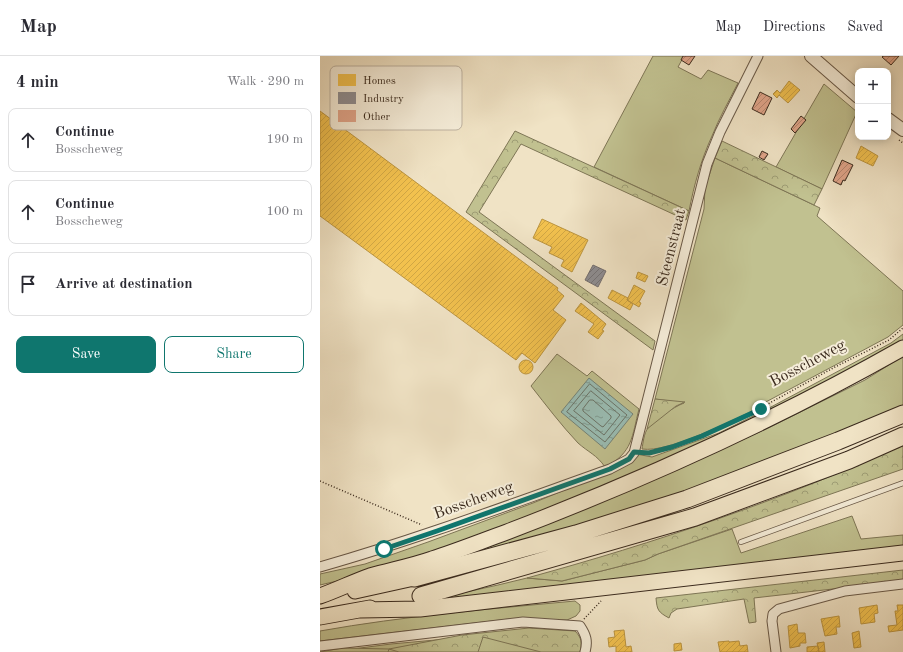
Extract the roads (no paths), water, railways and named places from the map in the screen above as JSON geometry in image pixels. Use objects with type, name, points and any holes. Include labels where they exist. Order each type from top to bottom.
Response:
[{"type":"highway","points":[[414,578],[576,534],[687,499],[838,441],[903,414]]},
{"type":"highway","points":[[421,596],[695,517],[849,460],[903,436]]},
{"type":"main road","points":[[320,598],[370,576],[431,559],[507,532],[668,466],[760,423],[866,369],[903,348]]},
{"type":"main road","points":[[360,610],[420,609],[903,553]]},
{"type":"main road","points":[[320,598],[414,578]]},
{"type":"main road","points":[[320,617],[360,610],[421,596]]},
{"type":"street","name":"Steenstraat","points":[[634,453],[707,164],[720,132],[758,56]]},
{"type":"street","points":[[811,56],[855,94]]},
{"type":"street","points":[[891,121],[903,130]]},
{"type":"street","name":"Bosscheweg","points":[[320,567],[384,549],[610,469],[629,459],[634,453]]},
{"type":"street","points":[[776,652],[772,621],[773,614],[779,610],[845,591],[903,584]]},
{"type":"street","points":[[320,646],[523,622],[580,626],[586,634],[587,646],[585,652]]},
{"type":"lane","points":[[741,542],[903,483]]},
{"type":"water","points":[[589,378],[633,414],[605,449],[561,412]]}]
